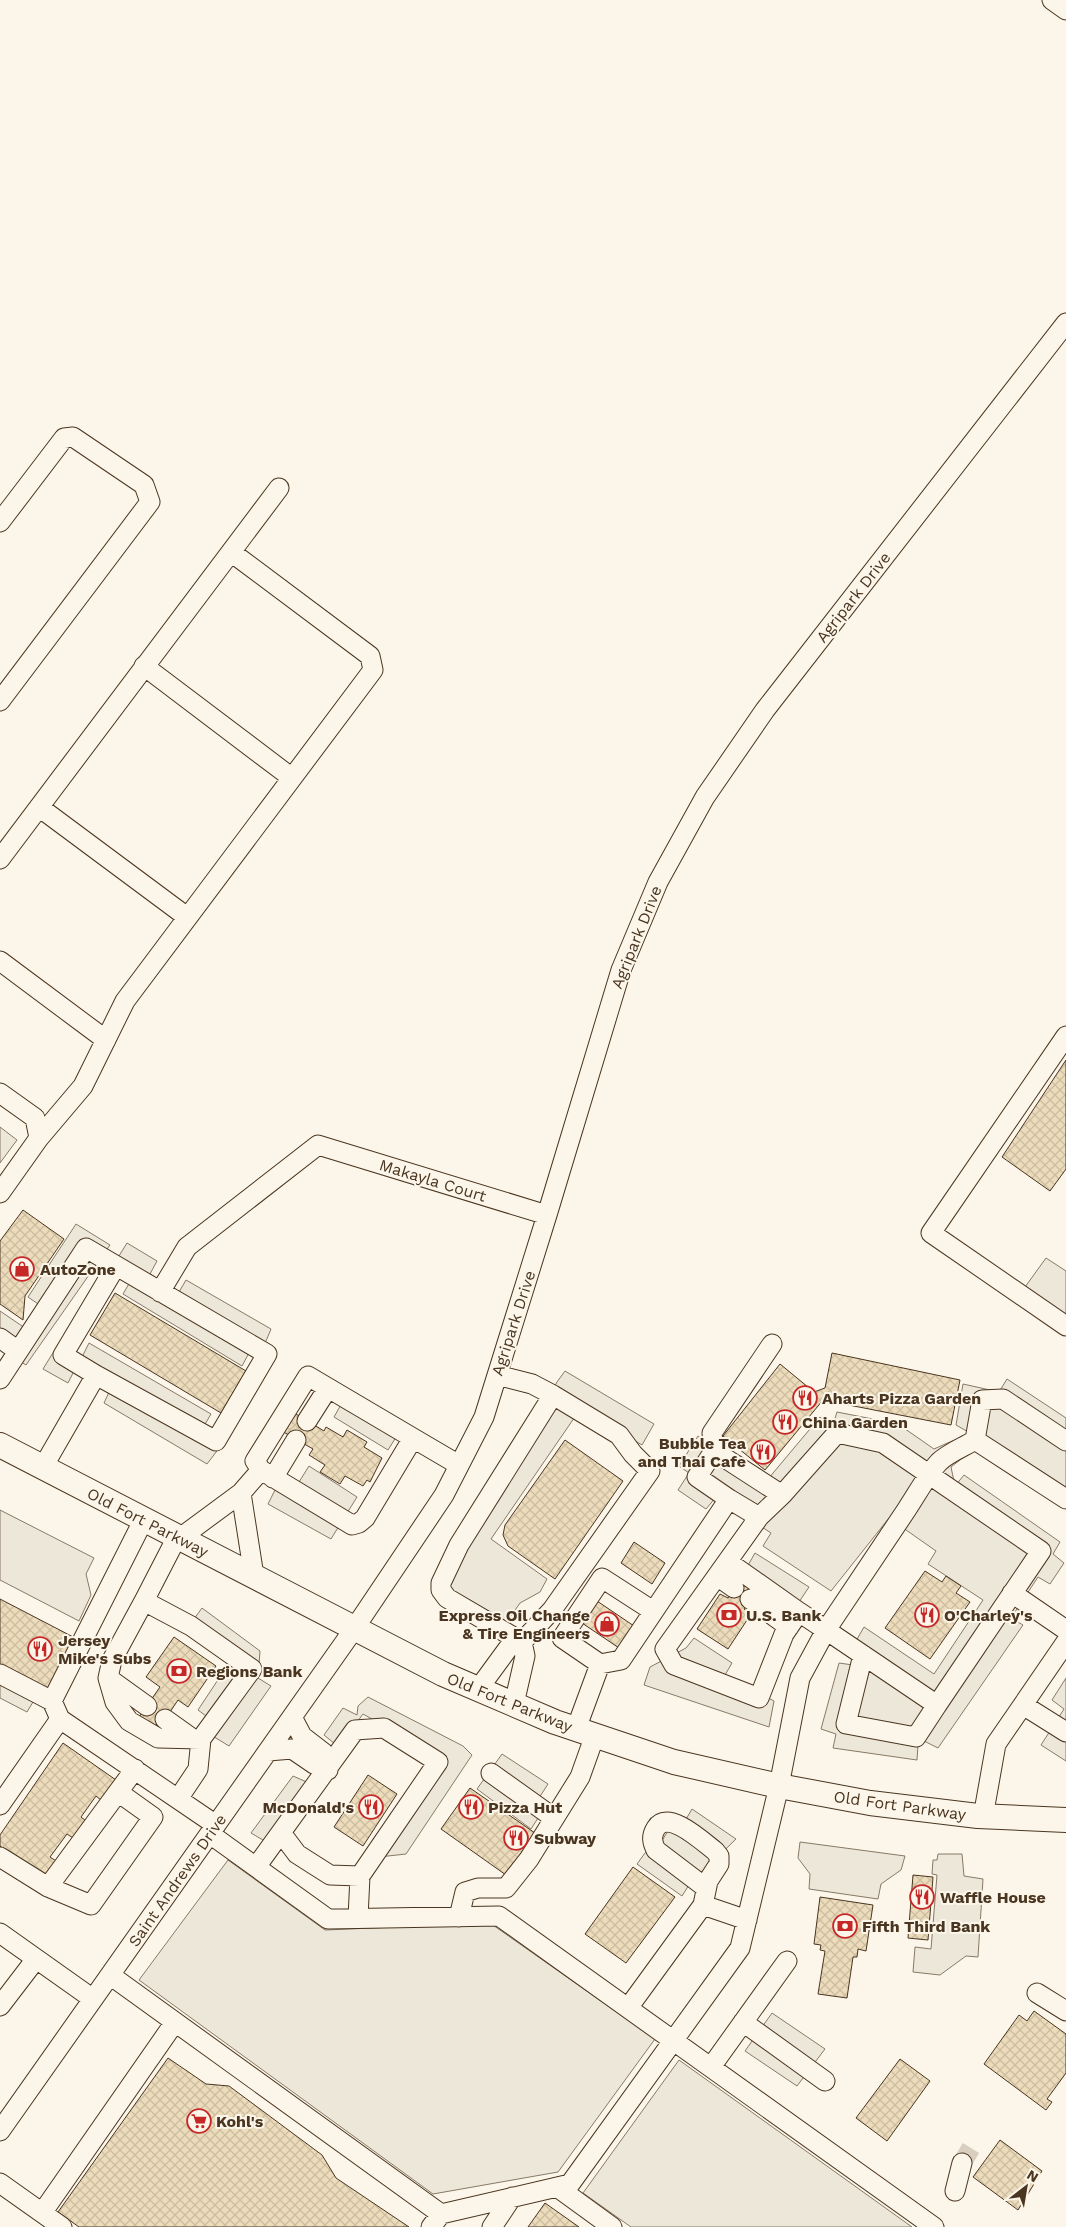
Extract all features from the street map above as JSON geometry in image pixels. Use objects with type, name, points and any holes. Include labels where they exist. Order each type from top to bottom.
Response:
[{"type":"main road","name":"Old Fort Parkway","points":[[0,1445],[442,1674],[585,1732],[674,1762],[779,1786],[870,1803],[983,1817],[1066,1820]]},
{"type":"street","points":[[1052,0],[1066,10]]},
{"type":"street","name":"Agripark Drive","points":[[354,1629],[444,1495],[484,1417],[621,970],[658,882],[705,797],[766,710],[1066,323]]},
{"type":"street","points":[[0,522],[64,438],[74,437],[144,485],[150,502],[0,701]]},
{"type":"street","points":[[0,859],[278,488]]},
{"type":"street","points":[[0,1193],[39,1138],[82,1086],[125,1001],[372,670],[370,656],[231,552]]},
{"type":"street","points":[[144,666],[292,778]]},
{"type":"street","points":[[39,807],[187,917]]},
{"type":"street","points":[[0,961],[106,1040]]},
{"type":"street","points":[[1066,1036],[931,1233],[1066,1326]]},
{"type":"street","points":[[0,1093],[35,1118],[39,1138]]},
{"type":"street","name":"Makayla Court","points":[[160,1292],[186,1247],[318,1145],[547,1215]]},
{"type":"street","points":[[0,1379],[86,1248],[267,1354],[216,1440],[63,1355],[116,1266]]},
{"type":"street","points":[[0,1338],[18,1351]]},
{"type":"street","points":[[759,1517],[697,1477],[714,1451],[712,1433],[772,1344]]},
{"type":"street","points":[[43,1467],[96,1375]]},
{"type":"street","points":[[478,1688],[508,1646],[522,1642],[552,1610],[650,1471],[632,1454],[619,1435],[532,1384],[497,1375]]},
{"type":"street","points":[[413,1438],[365,1518],[359,1523],[352,1525],[267,1474],[255,1461],[308,1376],[413,1438],[458,1466]]},
{"type":"street","points":[[308,1421],[328,1388]]},
{"type":"street","points":[[514,1704],[526,1656],[522,1642],[447,1598],[440,1590],[441,1583],[459,1545],[553,1395]]},
{"type":"street","points":[[110,1975],[436,2220],[512,2197],[570,2184],[740,1948],[779,1786],[800,1678],[826,1630],[940,1461],[975,1440],[982,1400],[1003,1399],[1066,1441]]},
{"type":"street","points":[[794,1620],[784,1634],[760,1698],[674,1665],[665,1649],[759,1517],[838,1433],[883,1444],[1041,1551],[916,1737],[846,1724],[863,1655]]},
{"type":"street","points":[[197,1739],[158,1738],[128,1721],[115,1702],[108,1678],[112,1660],[178,1537],[267,1474],[296,1440]]},
{"type":"street","points":[[975,1440],[1066,1499]]},
{"type":"street","points":[[714,1451],[782,1494]]},
{"type":"street","points":[[241,1493],[254,1576]]},
{"type":"street","points":[[653,1611],[602,1578],[562,1638],[600,1664],[621,1660],[729,1499]]},
{"type":"street","points":[[52,1701],[144,1519]]},
{"type":"street","points":[[722,1569],[794,1620]]},
{"type":"street","points":[[722,1569],[734,1588]]},
{"type":"street","points":[[1012,1593],[1066,1630]]},
{"type":"street","points":[[750,1599],[794,1620],[826,1630],[937,1705]]},
{"type":"street","points":[[144,1601],[191,1626],[252,1669],[197,1739],[198,1769],[178,1799]]},
{"type":"street","name":"Saint Andrews Drive","points":[[0,2131],[354,1629]]},
{"type":"street","points":[[983,1817],[996,1744],[1066,1642]]},
{"type":"street","points":[[459,1916],[465,1892],[478,1888],[506,1888],[529,1859],[580,1777],[585,1732],[600,1664]]},
{"type":"street","points":[[0,1674],[52,1701],[60,1719],[178,1799],[256,1867],[328,1919],[499,1916],[934,2227]]},
{"type":"street","points":[[108,1678],[147,1706]]},
{"type":"street","points":[[1023,1705],[1066,1732]]},
{"type":"street","points":[[292,1718],[302,1736],[324,1753],[328,1770]]},
{"type":"street","points":[[0,1805],[60,1719]]},
{"type":"street","points":[[165,1719],[197,1739]]},
{"type":"street","points":[[256,1867],[282,1834],[355,1730],[384,1728],[438,1762],[360,1876],[358,1918]]},
{"type":"street","points":[[268,1751],[292,1748],[314,1764],[328,1770]]},
{"type":"street","points":[[48,1887],[135,1770]]},
{"type":"street","points":[[490,1773],[554,1818]]},
{"type":"street","points":[[0,1857],[48,1887],[91,1905],[153,1817],[118,1792]]},
{"type":"street","points":[[282,1834],[297,1854],[330,1875],[360,1876]]},
{"type":"street","points":[[628,2008],[705,1896],[747,1920]]},
{"type":"street","points":[[0,1934],[93,1999]]},
{"type":"street","points":[[0,2006],[7,1984],[36,1959]]},
{"type":"street","points":[[711,2067],[787,1961]]},
{"type":"street","points":[[1038,1993],[1066,2011]]},
{"type":"street","points":[[42,2213],[175,2022]]},
{"type":"street","points":[[743,2022],[825,2081]]},
{"type":"street","points":[[955,2191],[962,2163]]},
{"type":"street","points":[[0,2183],[62,2227]]},
{"type":"street","points":[[557,2187],[612,2227]]},
{"type":"street","points":[[492,2227],[512,2197]]},
{"type":"shaded area","points":[[0,1127],[17,1140],[0,1163]]},
{"type":"shaded area","points":[[76,1224],[110,1245],[26,1365],[0,1350],[0,1311],[25,1328],[41,1306],[28,1297]]},
{"type":"shaded area","points":[[127,1243],[157,1261],[150,1274],[179,1292],[186,1280],[271,1329],[266,1341],[249,1353],[242,1366],[123,1294],[130,1282],[117,1259]]},
{"type":"shaded area","points":[[1046,1258],[1066,1271],[1066,1326],[1020,1294]]},
{"type":"shaded area","points":[[59,1343],[82,1357],[89,1343],[211,1414],[204,1426],[226,1439],[207,1464],[104,1403],[110,1390],[75,1369],[68,1383],[43,1369]]},
{"type":"shaded area","points":[[565,1371],[654,1424],[642,1445],[581,1408],[491,1539],[547,1579],[540,1592],[520,1603],[504,1626],[444,1587],[557,1382]]},
{"type":"shaded area","points":[[1007,1379],[1066,1418],[1066,1489],[988,1438],[951,1467],[955,1486],[964,1475],[1060,1542],[1053,1554],[1064,1563],[1050,1584],[1038,1577],[1011,1618],[1023,1625],[938,1748],[922,1740],[918,1745],[917,1760],[833,1748],[836,1734],[821,1729],[839,1663],[853,1665],[856,1641],[864,1627],[934,1674],[983,1600],[928,1564],[936,1551],[889,1518],[831,1591],[763,1546],[771,1533],[716,1497],[706,1509],[678,1490],[689,1473],[679,1466],[698,1436],[763,1485],[820,1417],[832,1428],[837,1412],[898,1424],[934,1449],[970,1433],[956,1425],[963,1384],[999,1392]]},
{"type":"shaded area","points":[[343,1401],[398,1434],[388,1450],[334,1417]]},
{"type":"shaded area","points":[[309,1466],[357,1497],[331,1539],[268,1504],[275,1490],[299,1482]]},
{"type":"shaded area","points":[[0,1510],[94,1558],[86,1574],[91,1595],[79,1621],[0,1580]]},
{"type":"shaded area","points":[[755,1553],[809,1587],[799,1602],[747,1567]]},
{"type":"shaded area","points":[[202,1608],[260,1651],[258,1678],[271,1686],[229,1746],[211,1735],[210,1719],[198,1710],[235,1654],[194,1619]]},
{"type":"shaded area","points":[[694,1638],[732,1663],[725,1675],[774,1701],[769,1727],[644,1685],[650,1667],[686,1648]]},
{"type":"shaded area","points":[[0,1678],[36,1697],[27,1712],[0,1698]]},
{"type":"shaded area","points":[[1066,1678],[1066,1761],[1041,1745],[1064,1709],[1052,1700]]},
{"type":"shaded area","points":[[368,1697],[463,1746],[472,1755],[406,1854],[379,1857],[447,1761],[363,1714],[268,1843],[251,1833],[293,1776],[309,1783],[335,1744],[324,1735],[343,1708],[357,1715],[358,1706]]},
{"type":"shaded area","points":[[502,1754],[548,1784],[539,1798],[538,1818],[531,1829],[477,1789]]},
{"type":"shaded area","points":[[692,1809],[736,1839],[689,1885],[682,1896],[637,1864],[645,1853],[661,1842],[668,1831],[685,1821]]},
{"type":"shaded area","points":[[800,1842],[905,1856],[901,1870],[881,1884],[878,1899],[809,1889],[810,1874],[798,1858]]},
{"type":"shaded area","points":[[938,1854],[962,1854],[964,1876],[983,1879],[978,1957],[966,1956],[940,1975],[913,1972],[915,1947],[931,1949],[937,1875],[932,1874],[933,1860],[937,1860]]},
{"type":"shaded area","points":[[228,1860],[325,1930],[490,1923],[655,2039],[558,2172],[433,2194],[139,1980]]},
{"type":"shaded area","points":[[772,2013],[825,2049],[797,2086],[745,2051]]},
{"type":"shaded area","points":[[679,2060],[912,2227],[631,2227],[583,2193]]},
{"type":"building","points":[[1066,1060],[1066,1169],[1050,1191],[1002,1157]]},
{"type":"building","name":"AutoZone","points":[[23,1210],[64,1239],[25,1296],[23,1320],[0,1304],[0,1241]]},
{"type":"building","points":[[115,1293],[246,1371],[221,1413],[90,1335]]},
{"type":"building","points":[[832,1353],[960,1380],[951,1425],[823,1400],[765,1470],[723,1436],[780,1364],[814,1392],[825,1388]]},
{"type":"building","points":[[291,1411],[324,1431],[326,1427],[343,1437],[347,1430],[367,1442],[364,1447],[382,1458],[370,1482],[367,1480],[363,1486],[345,1476],[340,1484],[320,1472],[325,1465],[309,1455],[313,1449],[280,1430]]},
{"type":"building","points":[[565,1440],[623,1481],[555,1579],[508,1546],[503,1535],[505,1525]]},
{"type":"building","points":[[634,1542],[665,1563],[652,1584],[621,1563]]},
{"type":"building","name":"O'Charley's","points":[[925,1571],[942,1582],[946,1576],[961,1586],[956,1593],[970,1602],[930,1659],[885,1628]]},
{"type":"building","points":[[741,1578],[757,1589],[744,1609],[751,1614],[728,1649],[697,1629],[720,1594],[728,1598]]},
{"type":"building","points":[[0,1599],[77,1639],[50,1691],[0,1665]]},
{"type":"building","points":[[597,1601],[637,1628],[622,1650],[582,1623]]},
{"type":"building","points":[[174,1637],[216,1666],[188,1707],[178,1700],[156,1733],[137,1720],[160,1687],[146,1677]]},
{"type":"building","points":[[63,1743],[116,1780],[102,1801],[96,1796],[81,1817],[86,1821],[73,1838],[67,1834],[50,1857],[56,1861],[45,1877],[0,1846],[0,1835]]},
{"type":"building","points":[[368,1775],[397,1794],[363,1846],[334,1827]]},
{"type":"building","points":[[470,1788],[535,1833],[506,1875],[441,1829]]},
{"type":"building","points":[[633,1867],[675,1897],[626,1963],[585,1934]]},
{"type":"building","points":[[913,1875],[933,1877],[928,1940],[908,1938]]},
{"type":"building","points":[[820,1897],[873,1905],[866,1951],[858,1949],[857,1957],[853,1957],[847,1998],[818,1994],[825,1951],[820,1950],[821,1945],[814,1944]]},
{"type":"building","points":[[1034,2011],[1066,2034],[1066,2073],[1047,2099],[1052,2102],[1046,2110],[984,2064],[1019,2015],[1027,2021]]},
{"type":"building","name":"Kohl's","points":[[168,2058],[206,2084],[229,2086],[322,2155],[336,2178],[409,2227],[79,2227],[58,2212]]},
{"type":"building","points":[[900,2059],[930,2081],[887,2141],[856,2118]]},
{"type":"building","points":[[1000,2140],[1042,2171],[1018,2210],[973,2177]]},
{"type":"building","points":[[545,2203],[579,2227],[528,2227]]},
{"type":"tunnel","points":[[962,2163],[971,2148]]},
{"type":"place","name":"AutoZone","points":[[22,1269]]},
{"type":"place","name":"Aharts Pizza Garden","points":[[805,1398]]},
{"type":"place","name":"China Garden","points":[[785,1422]]},
{"type":"place","name":"Bubble Tea and Thai Cafe","points":[[763,1452]]},
{"type":"place","name":"U.S. Bank","points":[[729,1615]]},
{"type":"place","name":"O'Charley's","points":[[927,1615]]},
{"type":"place","name":"Express Oil Change & Tire Engineers","points":[[607,1624]]},
{"type":"place","name":"Jersey Mike's Subs","points":[[40,1649]]},
{"type":"place","name":"Regions Bank","points":[[179,1671]]},
{"type":"place","name":"McDonald's","points":[[371,1807]]},
{"type":"place","name":"Pizza Hut","points":[[471,1807]]},
{"type":"place","name":"Subway","points":[[516,1838]]},
{"type":"place","name":"Waffle House","points":[[922,1897]]},
{"type":"place","name":"Fifth Third Bank","points":[[845,1926]]},
{"type":"place","name":"Kohl's","points":[[199,2121]]}]
